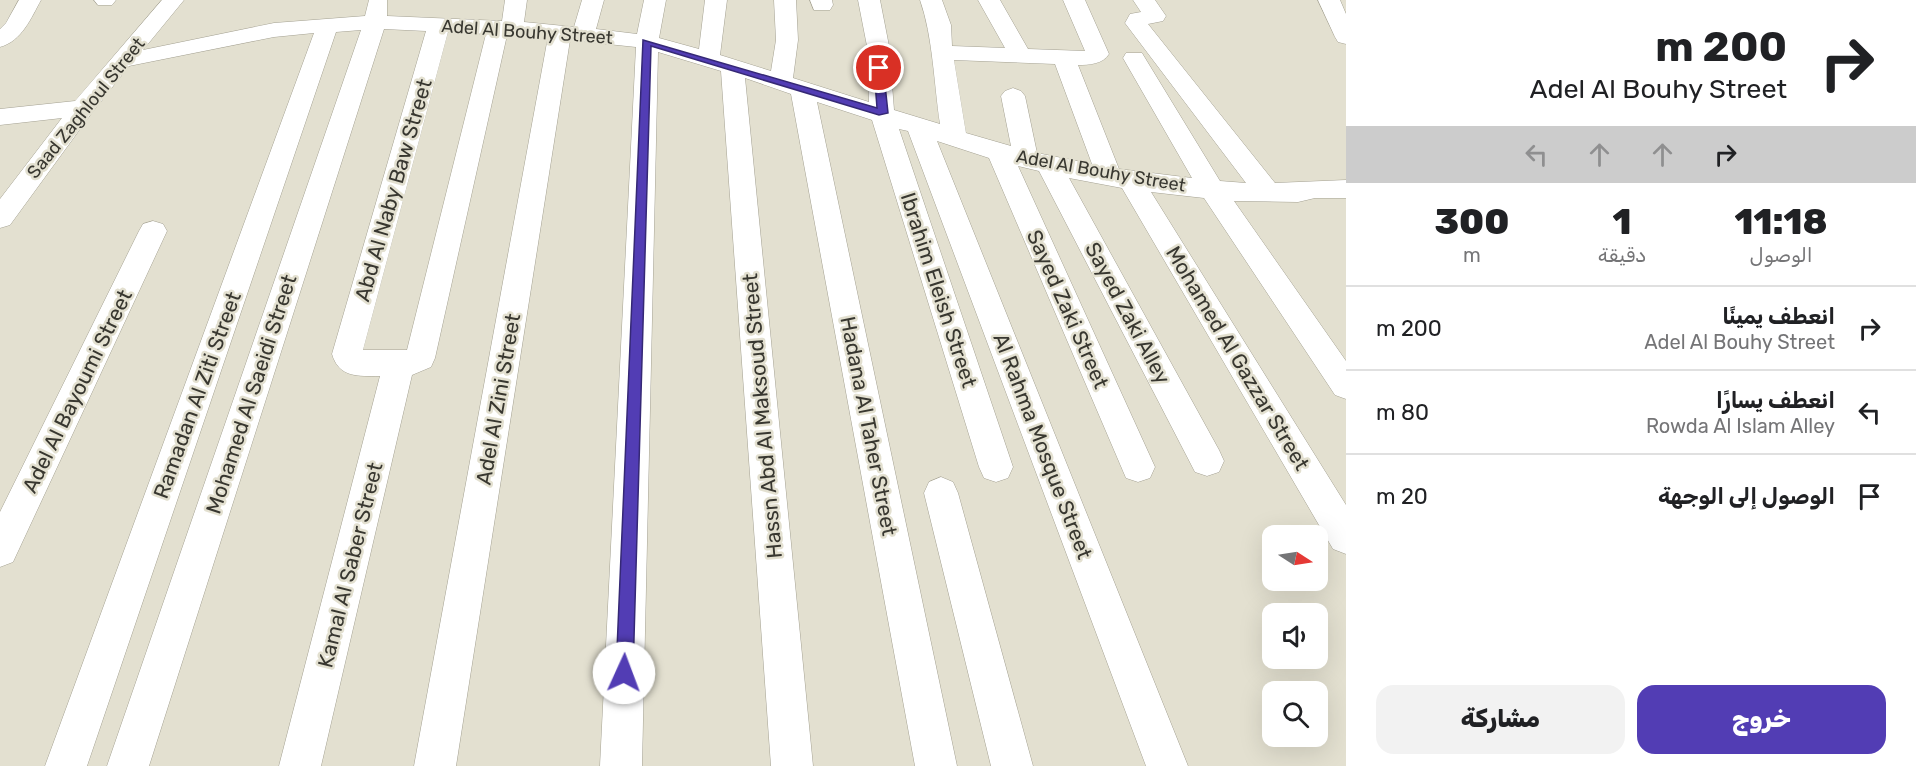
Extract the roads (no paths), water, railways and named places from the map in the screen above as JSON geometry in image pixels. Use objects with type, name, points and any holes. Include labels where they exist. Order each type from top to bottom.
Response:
[{"type":"street","points":[[0,40],[15,27],[30,0]]},
{"type":"street","name":"Saad Zaghloul Street","points":[[0,218],[82,108],[173,0]]},
{"type":"street","name":"Abd Al Naby Baw Street","points":[[399,363],[354,363],[349,360],[347,354],[440,21],[427,0]]},
{"type":"street","points":[[399,363],[413,363],[420,358],[505,28],[516,0]]},
{"type":"street","name":"Adel Al Zini Street","points":[[435,766],[572,34],[593,0]]},
{"type":"street","points":[[621,766],[647,42],[656,0]]},
{"type":"street","name":"Hassn Abd Al Maksoud Street","points":[[716,0],[715,21],[792,766]]},
{"type":"street","name":"Hadana Al Taher Street","points":[[786,0],[787,40],[792,84],[936,766]]},
{"type":"street","name":"Ibrahim Eleish Street","points":[[869,0],[878,46],[882,113],[996,467]]},
{"type":"street","points":[[932,0],[940,25],[941,53],[954,138]]},
{"type":"street","points":[[989,0],[1021,56]]},
{"type":"street","points":[[941,53],[1088,58],[1098,54],[1074,0]]},
{"type":"street","points":[[1144,0],[1155,16],[1138,19],[1136,23],[1268,193]]},
{"type":"street","points":[[1329,0],[1346,37]]},
{"type":"street","name":"Adel Al Bouhy Street","points":[[122,62],[274,30],[328,24],[377,11],[440,21],[647,42],[792,84],[1025,159],[1120,178],[1212,190],[1268,193],[1346,189]]},
{"type":"street","name":"Mohamed Al Saeidi Street","points":[[128,766],[377,11]]},
{"type":"street","name":"Ramadan Al Ziti Street","points":[[66,766],[328,24]]},
{"type":"street","name":"Mohamed Al Gazzar Street","points":[[1064,57],[1120,178],[1346,537]]},
{"type":"street","points":[[1134,58],[1212,190],[1346,386]]},
{"type":"street","points":[[1013,96],[1025,159]]},
{"type":"street","points":[[0,117],[82,108]]},
{"type":"street","name":"Saad Zaghloul Street","points":[[0,182],[57,111]]},
{"type":"street","name":"Al Rahma Mosque Street","points":[[918,125],[1167,766]]},
{"type":"street","name":"Sayed Zaki Alley","points":[[1025,159],[1207,461]]},
{"type":"street","name":"Sayed Zaki Street","points":[[1025,159],[1138,467]]},
{"type":"street","name":"Adel Al Bayoumi Street","points":[[0,550],[153,231]]},
{"type":"street","name":"Kamal Al Saber Street","points":[[300,766],[399,363]]},
{"type":"street","points":[[941,493],[1012,766]]}]
